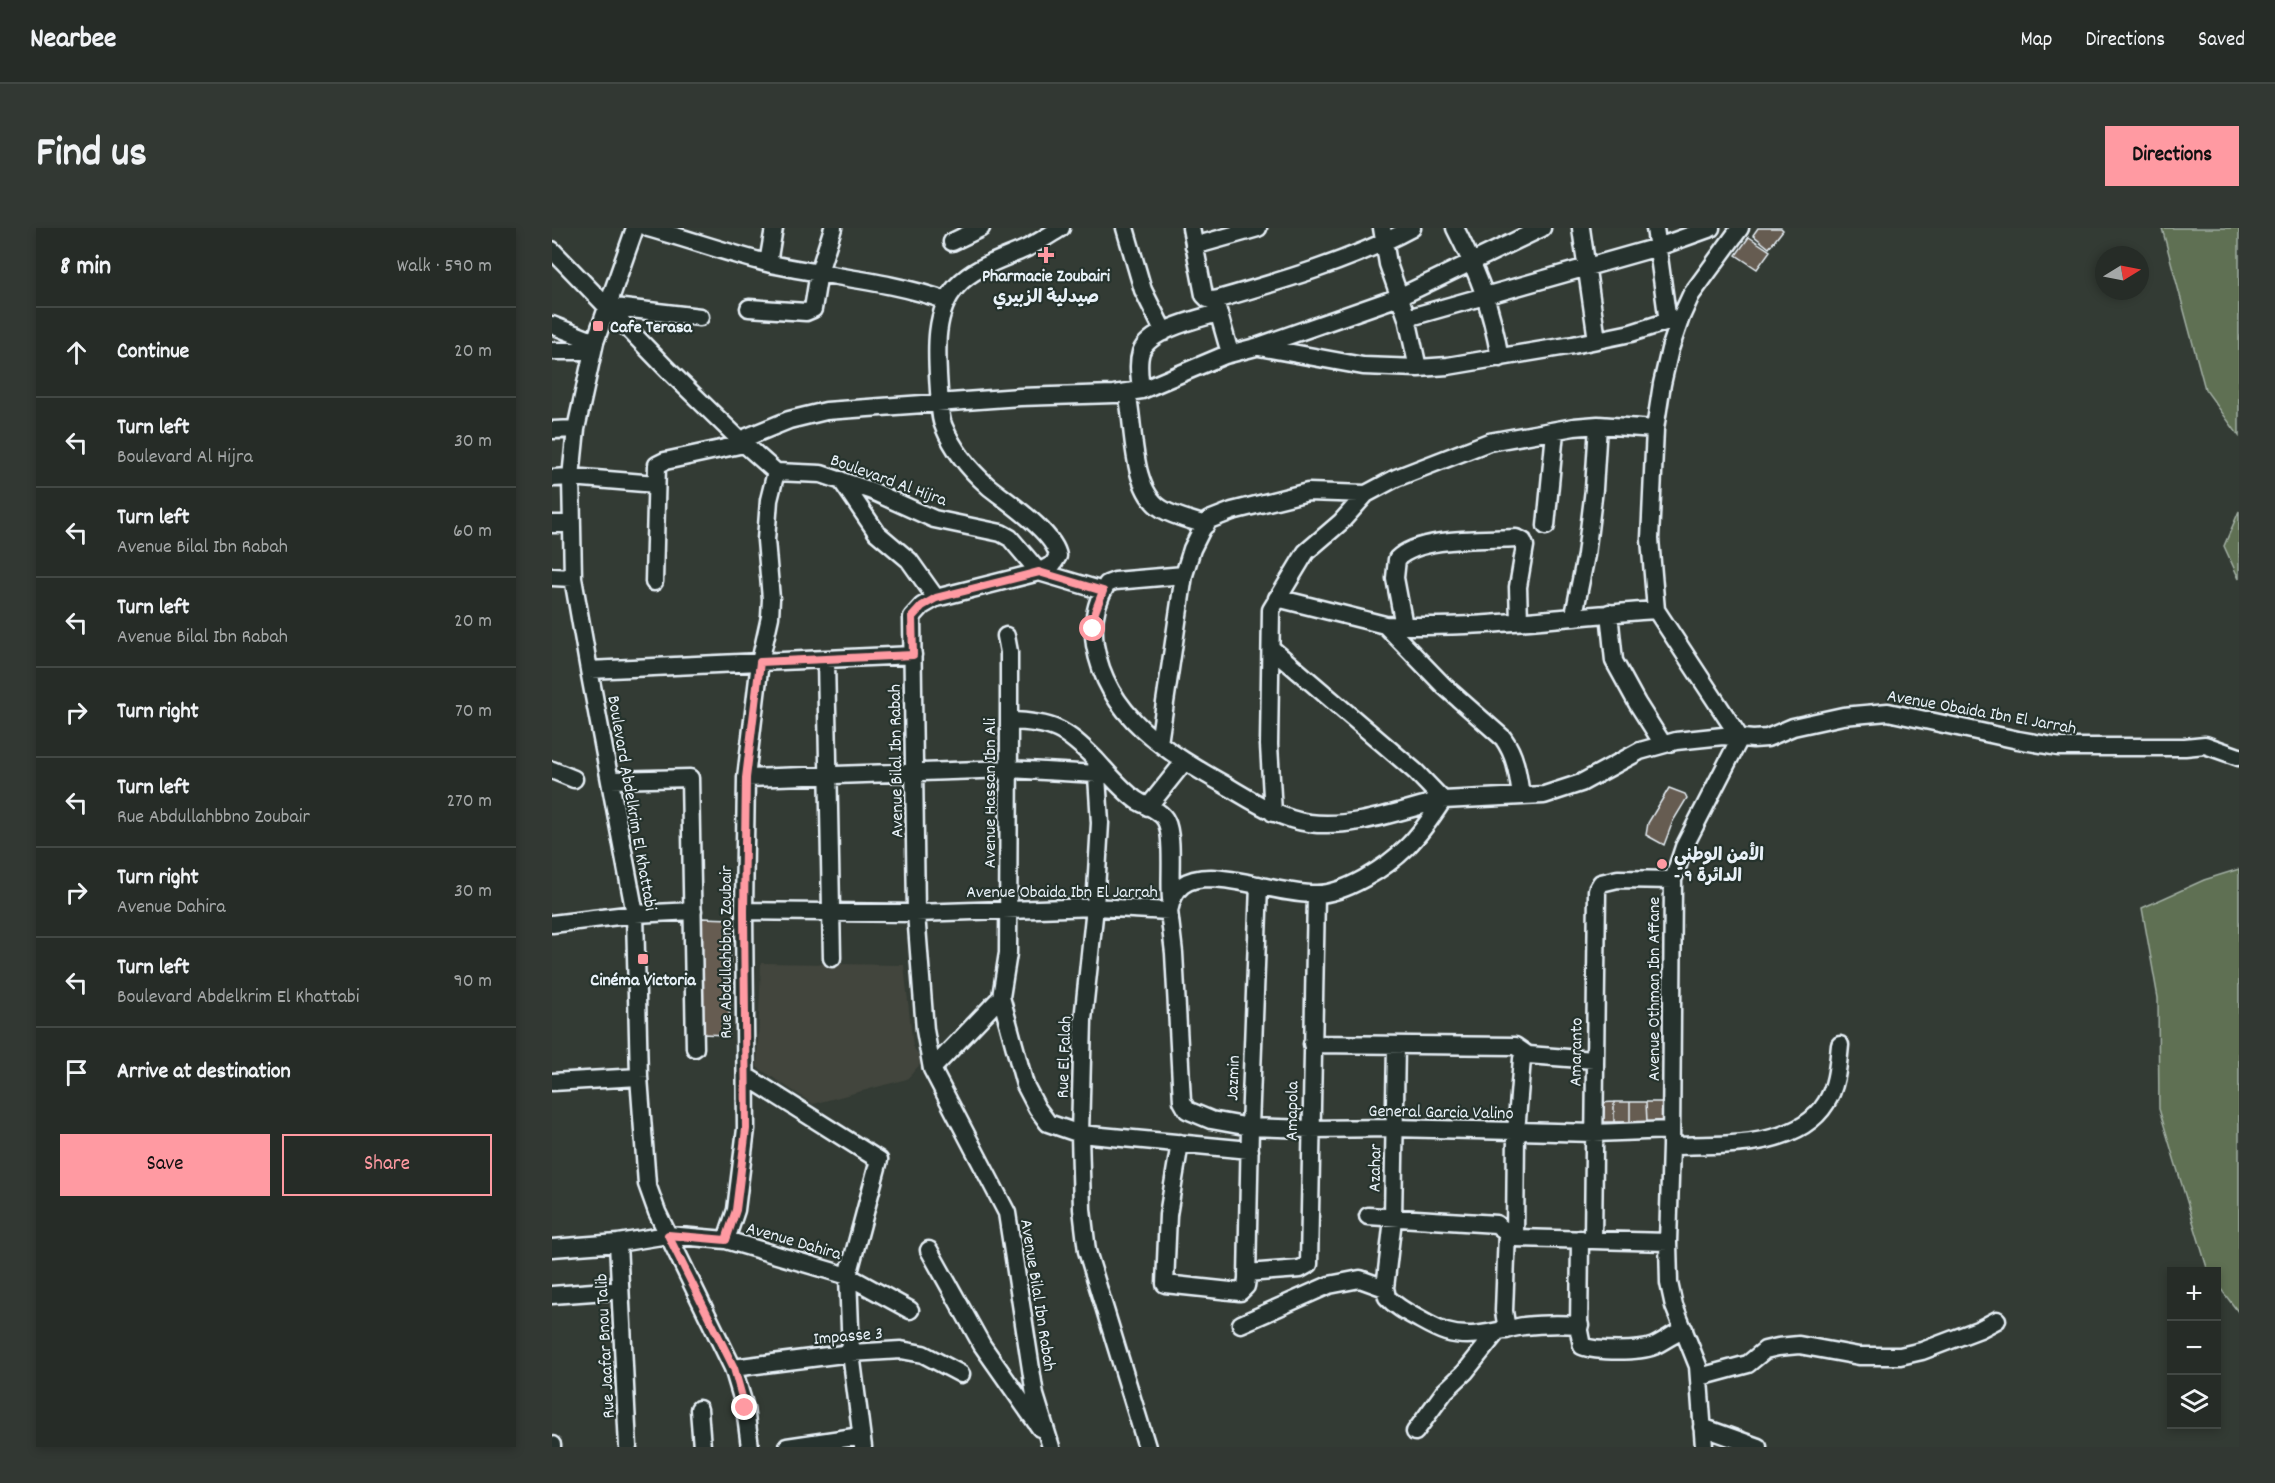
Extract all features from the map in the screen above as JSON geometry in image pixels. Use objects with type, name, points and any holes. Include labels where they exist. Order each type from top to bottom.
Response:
[{"type":"street","name":"Boulevard Abdelkrim El Khattabi","points":[[635,228],[606,306],[594,347],[576,429],[571,477],[573,578],[588,670],[635,914],[639,1077],[647,1184],[657,1212],[734,1368],[745,1408],[750,1447]]},
{"type":"street","points":[[648,228],[768,263],[891,284],[947,301]]},
{"type":"street","points":[[768,263],[774,228]]},
{"type":"street","points":[[748,308],[806,312],[812,310],[815,306],[819,272],[833,228]]},
{"type":"street","points":[[952,242],[981,228]]},
{"type":"street","points":[[1039,572],[1053,564],[1058,556],[1057,552],[1039,528],[1019,509],[988,486],[962,457],[943,425],[938,347],[940,323],[947,301],[964,279],[992,263],[1026,249],[1061,228]]},
{"type":"street","points":[[1125,228],[1143,290],[1164,332]]},
{"type":"street","points":[[1191,228],[1204,295],[1216,306],[1230,353]]},
{"type":"street","points":[[1194,246],[1258,228]]},
{"type":"street","points":[[1206,525],[1159,508],[1151,499],[1135,458],[1132,412],[1134,391],[1141,353],[1147,343],[1216,306],[1295,275],[1382,236],[1412,228]]},
{"type":"street","points":[[1455,228],[1486,295],[1493,318],[1500,358]]},
{"type":"street","points":[[654,582],[656,470],[660,463],[742,442],[789,420],[826,411],[1134,391],[1230,353],[1256,347],[1399,297],[1542,228]]},
{"type":"street","points":[[1581,228],[1597,340]]},
{"type":"street","points":[[1655,228],[1675,319]]},
{"type":"street","points":[[1407,318],[1658,247],[1711,228]]},
{"type":"street","points":[[1740,228],[1675,319],[1655,429],[1650,539],[1656,610],[1740,738]]},
{"type":"street","points":[[1382,236],[1388,264],[1407,318],[1418,368]]},
{"type":"street","points":[[552,250],[742,442],[776,472]]},
{"type":"street","points":[[606,306],[700,317]]},
{"type":"street","points":[[1256,347],[1363,366],[1418,368],[1448,366],[1597,340],[1675,319]]},
{"type":"street","points":[[552,325],[594,347]]},
{"type":"street","points":[[552,351],[594,347]]},
{"type":"street","points":[[1273,813],[1269,745],[1271,610],[1306,552],[1341,522],[1366,494],[1396,478],[1467,450],[1490,442],[1598,425],[1655,429]]},
{"type":"street","points":[[1574,615],[1587,555],[1598,425]]},
{"type":"street","points":[[552,430],[576,429]]},
{"type":"street","points":[[1546,526],[1555,432]]},
{"type":"street","name":"Boulevard Al Hijra","points":[[776,472],[821,474],[872,491],[934,519],[1001,533],[1010,538],[1039,572]]},
{"type":"street","name":"Rue Abdullahbbno Zoubair","points":[[726,1240],[736,1210],[746,1129],[744,911],[746,778],[760,662],[770,617],[771,599],[766,540],[770,500],[776,472]]},
{"type":"street","points":[[552,478],[571,477],[656,484]]},
{"type":"street","points":[[841,480],[878,533],[909,560],[936,598]]},
{"type":"street","points":[[1159,743],[1184,574],[1191,549],[1206,525],[1219,515],[1287,496],[1325,492],[1366,494]]},
{"type":"street","points":[[552,524],[572,524]]},
{"type":"street","points":[[1404,626],[1395,578],[1397,558],[1404,552],[1440,543],[1516,538],[1523,541],[1525,546],[1518,587],[1519,621]]},
{"type":"street","points":[[1039,572],[1103,591]]},
{"type":"street","name":"Avenue Bilal Ibn Rabah","points":[[1039,572],[936,598],[922,606],[912,617],[916,772],[916,913],[925,1030],[932,1069],[1007,1213],[1035,1395],[1049,1443]]},
{"type":"street","points":[[1184,574],[1114,581],[1107,584],[1103,591],[1095,612],[1093,629],[1098,663],[1111,691],[1127,716],[1184,762],[1273,813],[1309,823],[1338,824],[1362,821],[1443,800],[1416,772],[1271,648]]},
{"type":"street","points":[[552,577],[573,578]]},
{"type":"street","points":[[1277,598],[1385,625],[1404,626],[1468,625],[1656,610]]},
{"type":"street","points":[[1609,613],[1614,661],[1663,744]]},
{"type":"street","points":[[1385,625],[1444,686],[1503,738],[1516,762],[1521,796]]},
{"type":"street","name":"Avenue Hassan Ibn Ali","points":[[1006,636],[1009,721],[1008,908],[1006,972],[1001,997],[1026,1085],[1037,1108],[1048,1123],[1080,1134],[1250,1150]]},
{"type":"street","points":[[588,670],[913,655]]},
{"type":"street","points":[[826,660],[832,958]]},
{"type":"street","name":"Avenue Obaida Ibn El Jarrah","points":[[744,911],[916,913],[1008,908],[1170,905],[1181,885],[1197,878],[1223,878],[1316,895],[1345,888],[1406,849],[1443,800],[1544,795],[1581,783],[1640,751],[1663,744],[1699,737],[1767,738],[1793,727],[1843,716],[1888,712],[2018,741],[2058,747],[2205,745],[2239,757]]},
{"type":"street","points":[[1009,721],[1038,722],[1052,726],[1080,744],[1096,767]]},
{"type":"street","name":"Avenue Othman Ibn Affane","points":[[1704,1447],[1700,1377],[1695,1354],[1674,1306],[1669,1283],[1673,880],[1684,847],[1740,738]]},
{"type":"street","points":[[1148,807],[1184,762]]},
{"type":"street","points":[[746,778],[1096,767]]},
{"type":"street","name":"General Garcia Valino","points":[[1096,767],[1135,799],[1163,816],[1170,833],[1170,905],[1182,1101],[1187,1110],[1211,1120],[1250,1127],[1594,1133],[1759,1142],[1802,1126],[1815,1117],[1833,1089],[1840,1045]]},
{"type":"street","name":"Rue El Falah","points":[[1096,767],[1100,823],[1095,907],[1083,1020],[1080,1134],[1082,1209],[1087,1251],[1147,1447]]},
{"type":"street","points":[[552,770],[574,779],[552,783]]},
{"type":"street","points":[[611,780],[690,778],[694,1048]]},
{"type":"street","name":"Amaranto","points":[[1580,1325],[1594,1133],[1593,1060],[1597,890],[1601,883],[1618,879],[1673,880]]},
{"type":"street","name":"Jazmin","points":[[1247,1273],[1259,885]]},
{"type":"street","name":"Amapola","points":[[1247,1273],[1300,1269],[1309,1264],[1316,895]]},
{"type":"street","points":[[552,924],[635,914],[693,911]]},
{"type":"street","points":[[932,1069],[1001,997]]},
{"type":"street","points":[[1312,1044],[1515,1046],[1528,1055],[1593,1060]]},
{"type":"street","name":"Azahar","points":[[1385,1288],[1393,1219],[1396,1045]]},
{"type":"street","points":[[1415,1432],[1444,1391],[1465,1372],[1502,1331],[1511,1235],[1521,1062],[1523,1057],[1528,1055]]},
{"type":"street","points":[[746,1076],[879,1160],[848,1276],[851,1353],[862,1442],[787,1447]]},
{"type":"street","points":[[552,1082],[639,1077]]},
{"type":"street","points":[[1180,1143],[1168,1215],[1165,1284],[1239,1292],[1246,1286],[1247,1273]]},
{"type":"street","points":[[1368,1216],[1496,1224],[1511,1235],[1668,1242]]},
{"type":"street","name":"Avenue Dahira","points":[[552,1248],[618,1244],[668,1235],[726,1240],[848,1276],[910,1310]]},
{"type":"street","name":"Rue Jaafar Bnou Talib","points":[[618,1244],[628,1447]]},
{"type":"street","points":[[928,1250],[982,1345],[1049,1443]]},
{"type":"street","points":[[1241,1324],[1329,1285],[1360,1279],[1385,1288],[1387,1297],[1392,1302],[1445,1332],[1476,1334],[1550,1324],[1580,1325],[1582,1346],[1591,1350],[1642,1349],[1684,1329]]},
{"type":"street","points":[[552,1295],[620,1290]]},
{"type":"street","points":[[1700,1377],[1748,1364],[1765,1350],[1778,1347],[1799,1345],[1859,1356],[1900,1356],[1922,1352],[1997,1320]]},
{"type":"street","name":"Impasse 3","points":[[734,1368],[851,1353],[911,1350],[961,1374]]},
{"type":"street","points":[[699,1409],[702,1447]]},
{"type":"street","points":[[1702,1427],[1758,1447]]},
{"type":"shaded area","points":[[761,963],[904,965],[913,1047],[923,1061],[907,1079],[813,1104],[757,1067]]},
{"type":"green space","points":[[2162,228],[2239,228],[2239,436],[2205,389]]},
{"type":"green space","points":[[2239,511],[2239,579],[2224,546]]},
{"type":"green space","points":[[2239,869],[2239,1313],[2221,1289],[2221,1267],[2207,1267],[2159,1109],[2158,998],[2142,908],[2204,880]]},
{"type":"building","points":[[1758,228],[1781,228],[1783,230],[1769,248],[1753,235]]},
{"type":"building","points":[[1749,237],[1770,251],[1757,269],[1736,255]]},
{"type":"building","points":[[1669,788],[1685,794],[1687,798],[1673,821],[1664,845],[1646,835],[1648,823]]},
{"type":"building","points":[[702,918],[731,919],[729,1035],[700,1034]]},
{"type":"building","points":[[1614,1102],[1630,1102],[1630,1122],[1614,1122]]},
{"type":"building","points":[[1614,1102],[1614,1122],[1598,1122],[1598,1103]]},
{"type":"building","points":[[1630,1102],[1646,1102],[1647,1122],[1630,1122]]},
{"type":"building","points":[[1646,1102],[1664,1102],[1665,1121],[1647,1122]]},
{"type":"place","name":"Pharmacie Zoubairi صيدلية الزبيري","points":[[1046,255]]},
{"type":"place","name":"Cafe Terasa","points":[[598,326]]},
{"type":"place","name":"الأمن الوطني - الدائرة 9","points":[[1662,864]]},
{"type":"place","name":"Cinéma Victoria","points":[[643,959]]},
{"type":"route","points":[[745,1408],[734,1368],[668,1235],[726,1240],[736,1210],[742,1173],[746,1129],[744,911],[746,778],[760,662],[913,655],[912,617],[922,606],[936,598],[1039,572],[1103,591],[1095,612],[1093,629]]}]
